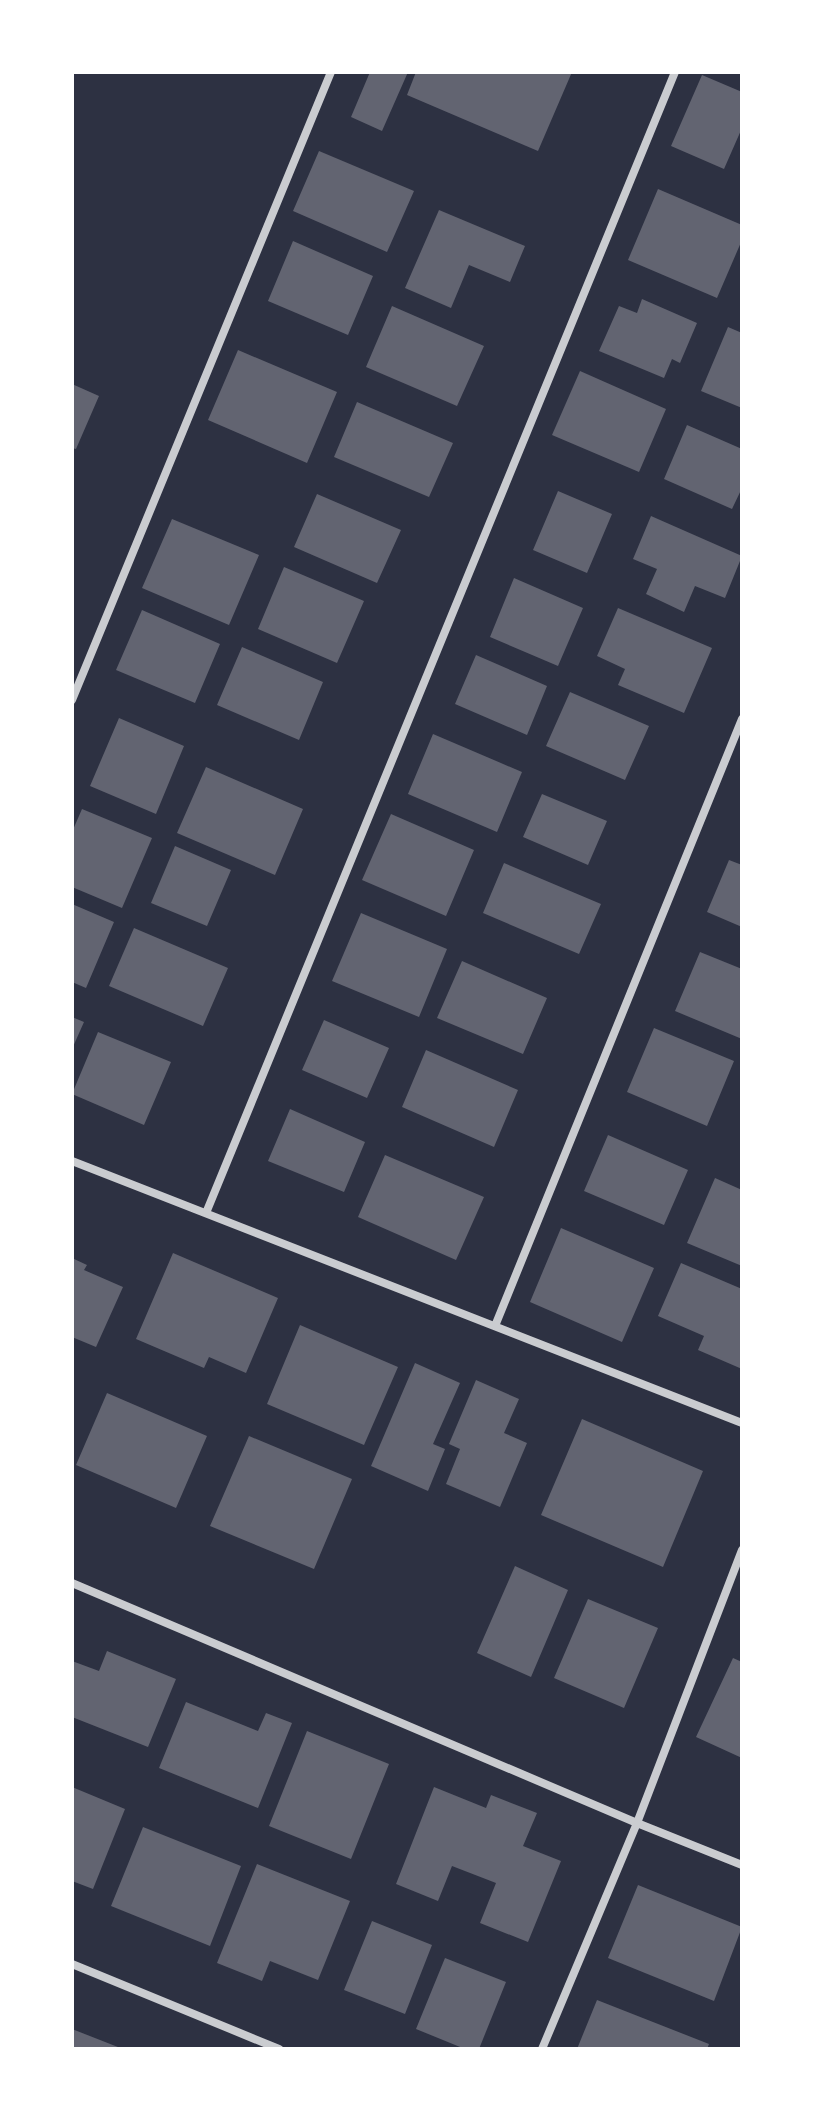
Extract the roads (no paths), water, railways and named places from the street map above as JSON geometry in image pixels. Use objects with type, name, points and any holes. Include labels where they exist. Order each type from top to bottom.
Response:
[{"type":"street","points":[[72,700],[331,72]]},
{"type":"street","points":[[206,1213],[675,72]]},
{"type":"street","points":[[495,1326],[742,719]]},
{"type":"street","points":[[72,1161],[742,1423]]},
{"type":"street","points":[[542,2049],[637,1823],[742,1550]]},
{"type":"street","points":[[72,1583],[742,1865]]},
{"type":"street","points":[[72,1964],[279,2049]]}]
